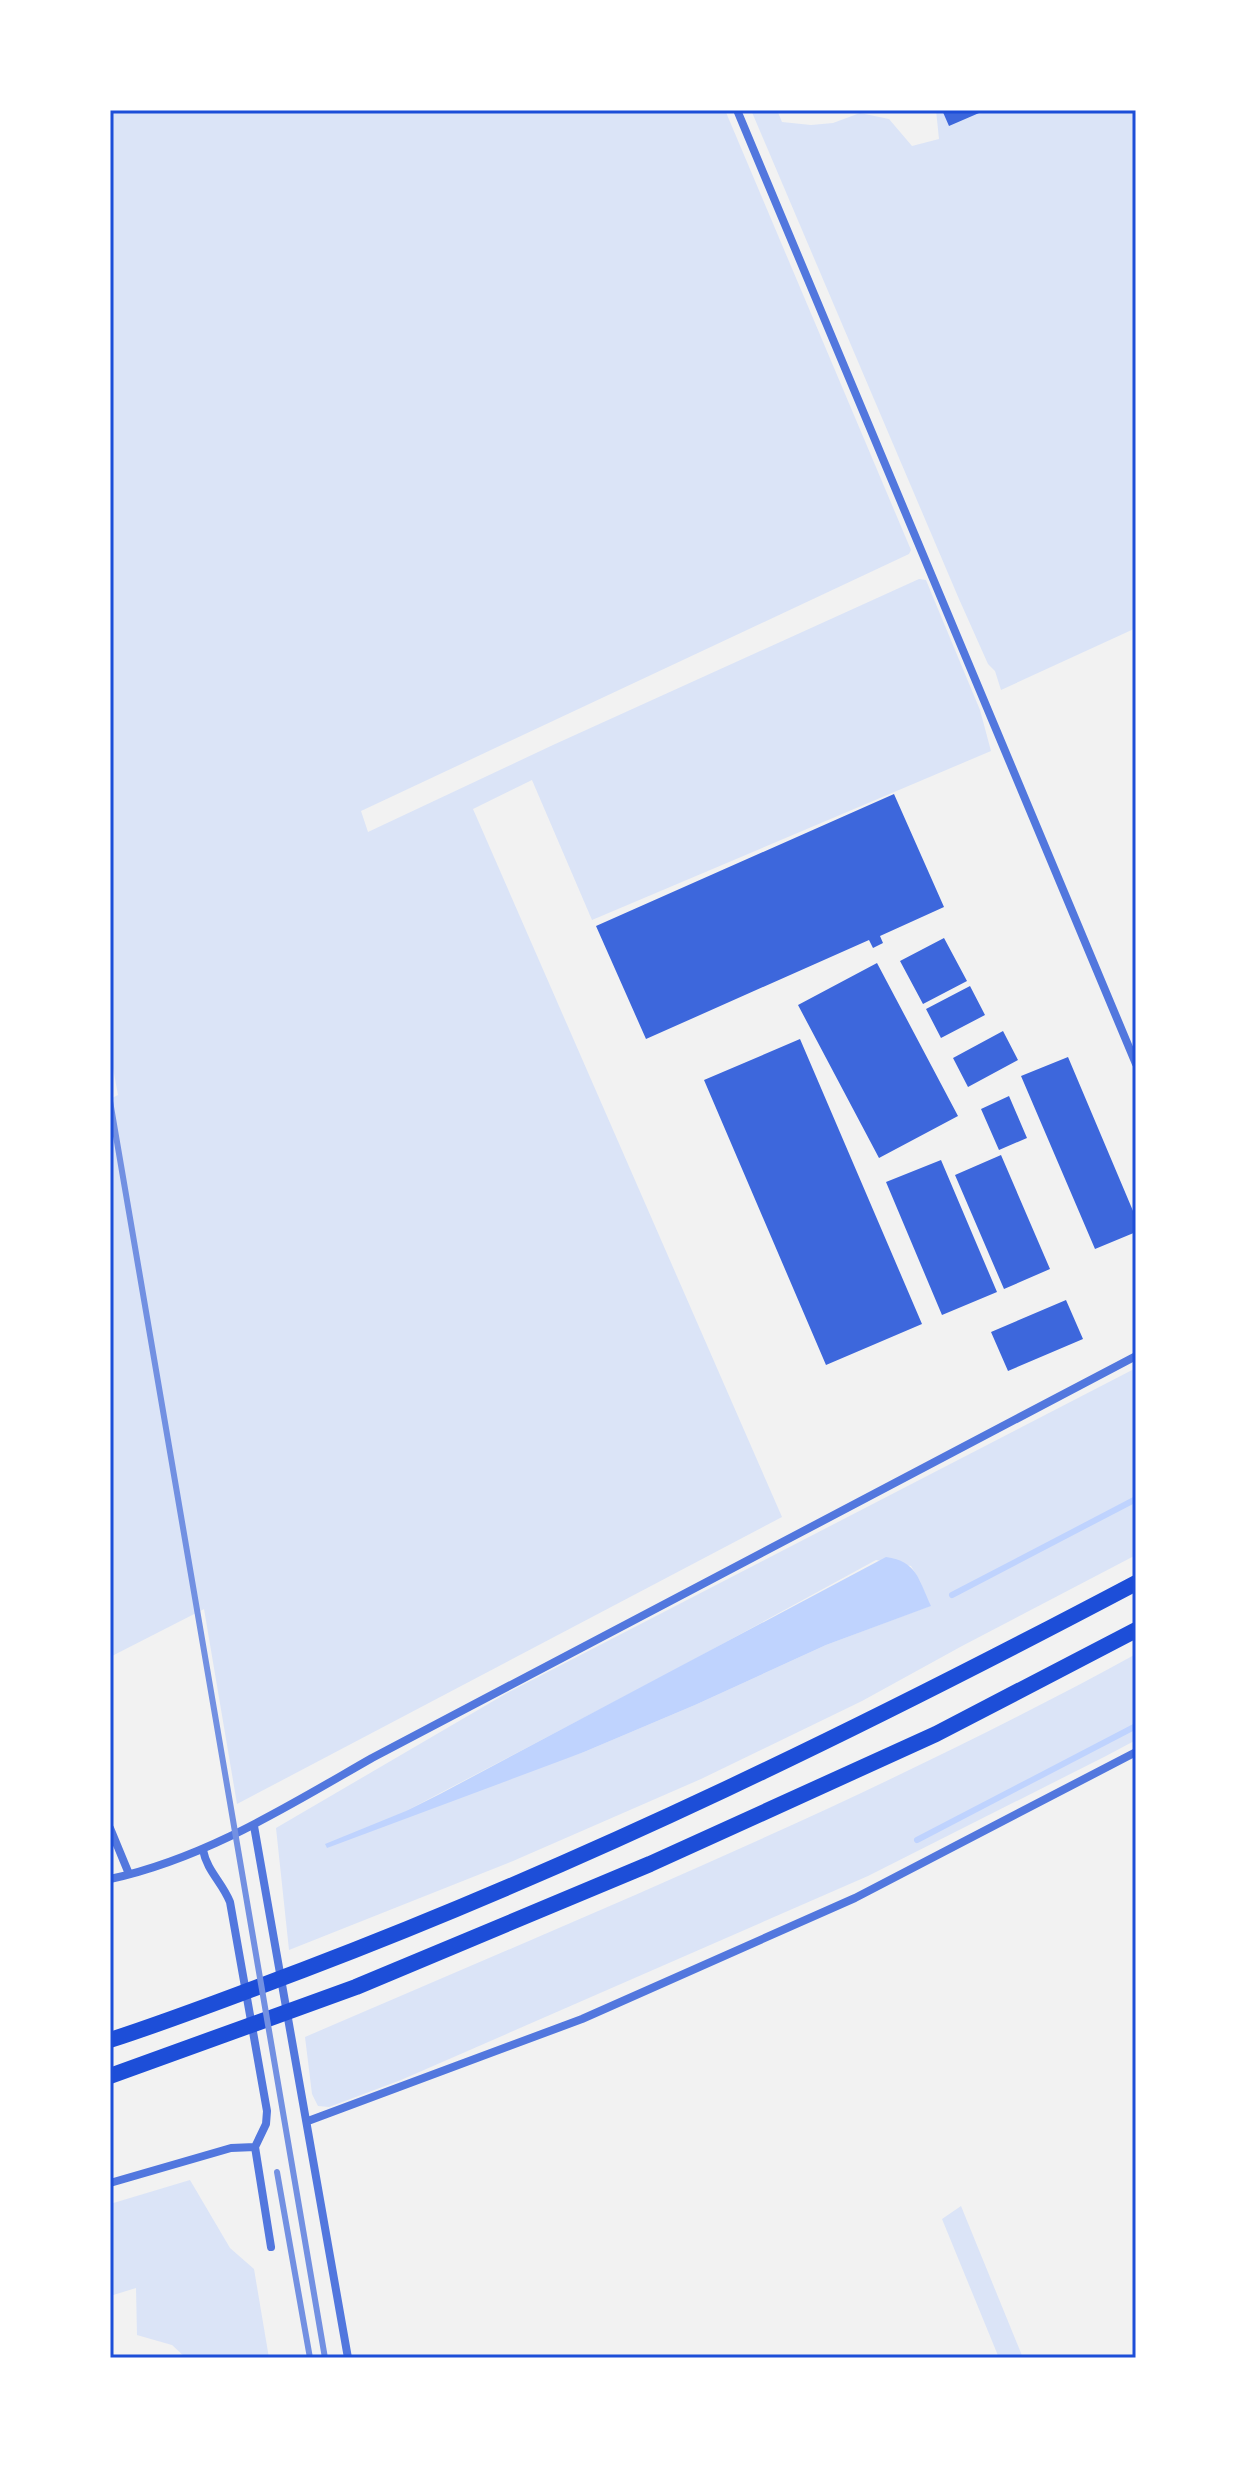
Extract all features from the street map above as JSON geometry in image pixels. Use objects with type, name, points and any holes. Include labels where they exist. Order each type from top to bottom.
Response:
[{"type":"highway","points":[[110,2040],[341,1955],[633,1833],[886,1713],[1136,1583]]},
{"type":"highway","points":[[110,2076],[356,1987],[650,1864],[936,1734],[1136,1630]]},
{"type":"street","points":[[737,110],[1136,1064]]},
{"type":"street","points":[[110,1879],[203,1850],[254,1826],[372,1758],[1136,1356]]},
{"type":"street","points":[[308,2121],[582,2019],[841,1904],[1136,1752]]},
{"type":"street","points":[[254,1826],[348,2358]]},
{"type":"street","points":[[110,1828],[129,1874]]},
{"type":"street","points":[[203,1850],[207,1868],[225,1889],[230,1902],[256,2045],[267,2111],[266,2124],[255,2147],[271,2247]]},
{"type":"street","points":[[110,2183],[231,2148],[255,2147]]},
{"type":"shaded area","points":[[110,110],[725,110],[911,550],[909,554],[361,811],[368,832],[919,579],[926,580],[980,710],[991,751],[592,920],[532,780],[473,809],[782,1517],[237,1804],[204,1609],[110,1657],[110,1099],[118,1095],[110,1052]]},
{"type":"shaded area","points":[[751,110],[777,110],[782,122],[811,125],[833,123],[860,113],[889,119],[912,146],[939,139],[936,110],[1136,110],[1136,628],[1001,690],[995,671],[988,664],[959,599]]},
{"type":"shaded area","points":[[1136,1368],[1136,1555],[862,1701],[701,1779],[513,1861],[289,1950],[276,1828],[507,1693]],"holes":[[[876,1560],[911,1566],[930,1606],[826,1645],[584,1752],[406,1811]]]},
{"type":"shaded area","points":[[1136,1654],[1136,1740],[868,1876],[401,2080],[329,2107],[318,2106],[312,2094],[305,2037],[829,1808],[1035,1708]]},
{"type":"shaded area","points":[[190,2180],[230,2248],[254,2269],[269,2358],[186,2358],[172,2345],[137,2335],[136,2288],[110,2296],[110,2204]]},
{"type":"shaded area","points":[[961,2206],[1023,2358],[999,2358],[942,2219]]},
{"type":"water","points":[[886,1557],[911,1567],[931,1606],[826,1645],[584,1752],[327,1848],[325,1844],[440,1794]]},
{"type":"building","points":[[942,110],[986,110],[949,126]]},
{"type":"building","points":[[894,794],[944,907],[880,936],[883,943],[873,948],[869,940],[646,1039],[596,926]]},
{"type":"building","points":[[944,938],[967,981],[923,1004],[900,961]]},
{"type":"building","points":[[877,963],[958,1116],[879,1158],[798,1005]]},
{"type":"building","points":[[970,986],[985,1015],[941,1038],[926,1009]]},
{"type":"building","points":[[1003,1031],[1018,1060],[968,1087],[953,1058]]},
{"type":"building","points":[[800,1039],[922,1324],[826,1365],[704,1080]]},
{"type":"building","points":[[1068,1057],[1136,1218],[1136,1232],[1095,1249],[1021,1076]]},
{"type":"building","points":[[1009,1096],[1027,1138],[999,1150],[981,1109]]},
{"type":"building","points":[[1001,1155],[1050,1269],[1004,1289],[955,1175]]},
{"type":"building","points":[[941,1160],[997,1292],[942,1315],[886,1182]]},
{"type":"building","points":[[1066,1300],[1083,1339],[1008,1371],[991,1332]]},
{"type":"waterway","points":[[952,1595],[1136,1499]]},
{"type":"waterway","points":[[917,1840],[1136,1726]]},
{"type":"railway","points":[[110,1101],[325,2358]]},
{"type":"railway","points":[[277,2172],[310,2358]]}]
